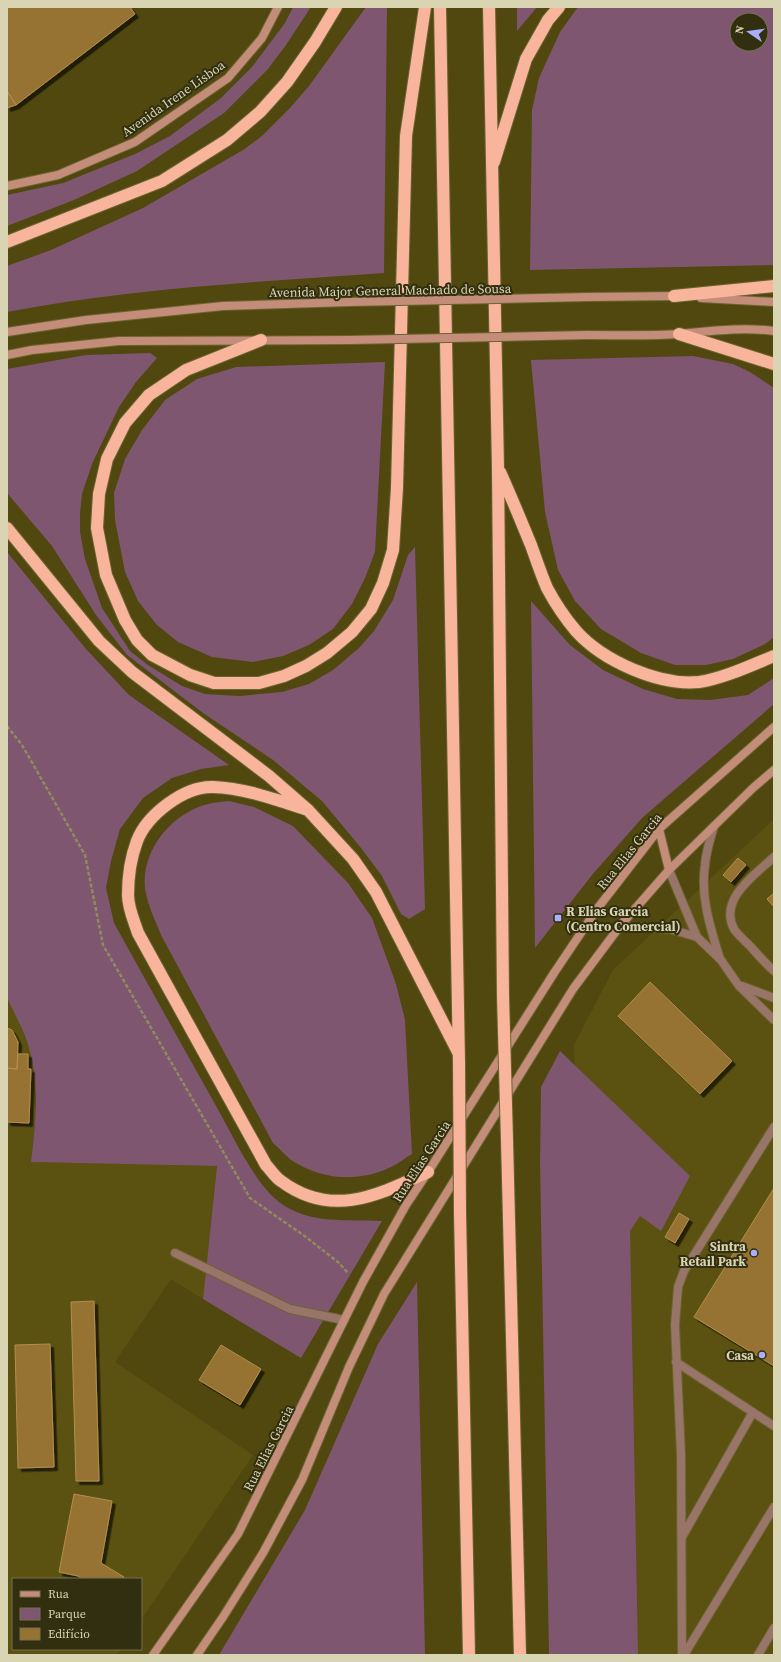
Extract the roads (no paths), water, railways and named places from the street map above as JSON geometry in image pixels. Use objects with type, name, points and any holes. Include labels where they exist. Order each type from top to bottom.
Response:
[{"type":"highway","points":[[7,242],[162,181],[227,140],[260,112],[287,82],[315,42],[336,7]]},
{"type":"highway","points":[[261,340],[186,370],[149,395],[125,423],[107,459],[100,494],[97,528],[106,575],[129,627],[137,640],[152,654],[190,675],[214,682],[259,683],[284,676],[306,666],[327,653],[352,632],[371,609],[383,583],[393,550],[397,488],[406,136],[426,7]]},
{"type":"highway","points":[[440,7],[459,1059],[460,1213],[469,1655]]},
{"type":"highway","points":[[489,7],[491,173],[498,468],[503,996],[520,1655]]},
{"type":"highway","points":[[491,173],[526,59],[548,20],[559,7]]},
{"type":"highway","points":[[674,296],[774,286]]},
{"type":"highway","points":[[679,334],[774,364]]},
{"type":"highway","points":[[498,468],[518,511],[547,588],[559,609],[576,631],[590,644],[642,674],[675,681],[700,682],[746,668],[774,656]]},
{"type":"highway","points":[[7,528],[99,641],[132,672],[269,776],[308,810],[353,859],[376,892],[459,1059]]},
{"type":"highway","points":[[308,810],[266,796],[224,788],[212,787],[181,795],[167,804],[149,823],[137,840],[132,860],[128,896],[131,912],[138,933],[262,1158],[266,1165],[280,1180],[304,1194],[320,1200],[346,1201],[381,1193],[428,1172]]},
{"type":"street","name":"Avenida Irene Lisboa","points":[[7,186],[58,175],[134,142],[228,78],[262,38],[278,7]]},
{"type":"street","name":"Avenida Major General Machado de Sousa","points":[[7,332],[86,320],[223,306],[674,296],[774,302]]},
{"type":"street","points":[[7,355],[32,350],[119,341],[350,340],[679,334],[728,329],[758,329],[774,331]]},
{"type":"street","name":"Rua Elias Garcia","points":[[153,1655],[238,1534],[363,1282],[406,1205],[554,973],[597,909],[658,829],[774,727]]},
{"type":"street","points":[[197,1655],[263,1553],[302,1480],[349,1367],[384,1294],[573,989],[620,926],[669,870],[774,770]]},
{"type":"street","points":[[658,829],[669,870]]},
{"type":"lane","points":[[714,826],[704,866],[704,891],[707,914],[720,960]]},
{"type":"lane","points":[[774,857],[741,888],[734,899],[731,910],[732,921],[736,931],[774,971]]},
{"type":"lane","points":[[669,870],[697,937],[720,960],[739,986],[774,1020]]},
{"type":"lane","points":[[620,926],[670,928],[697,937]]},
{"type":"lane","points":[[739,986],[774,998]]},
{"type":"lane","points":[[683,1655],[681,1455],[676,1362],[676,1308],[678,1287],[684,1271],[772,1129],[774,1120]]},
{"type":"lane","points":[[175,1252],[290,1309],[344,1320]]},
{"type":"lane","points":[[676,1362],[774,1426]]},
{"type":"lane","points":[[681,1538],[753,1412]]},
{"type":"lane","points":[[683,1655],[774,1507]]},
{"type":"lane","points":[[758,1655],[774,1628]]},
{"type":"place","name":"R Elias Garcia (Centro Comercial)","points":[[558,918]]},
{"type":"place","name":"Sintra Retail Park","points":[[754,1253]]},
{"type":"place","name":"Casa","points":[[762,1355]]}]
